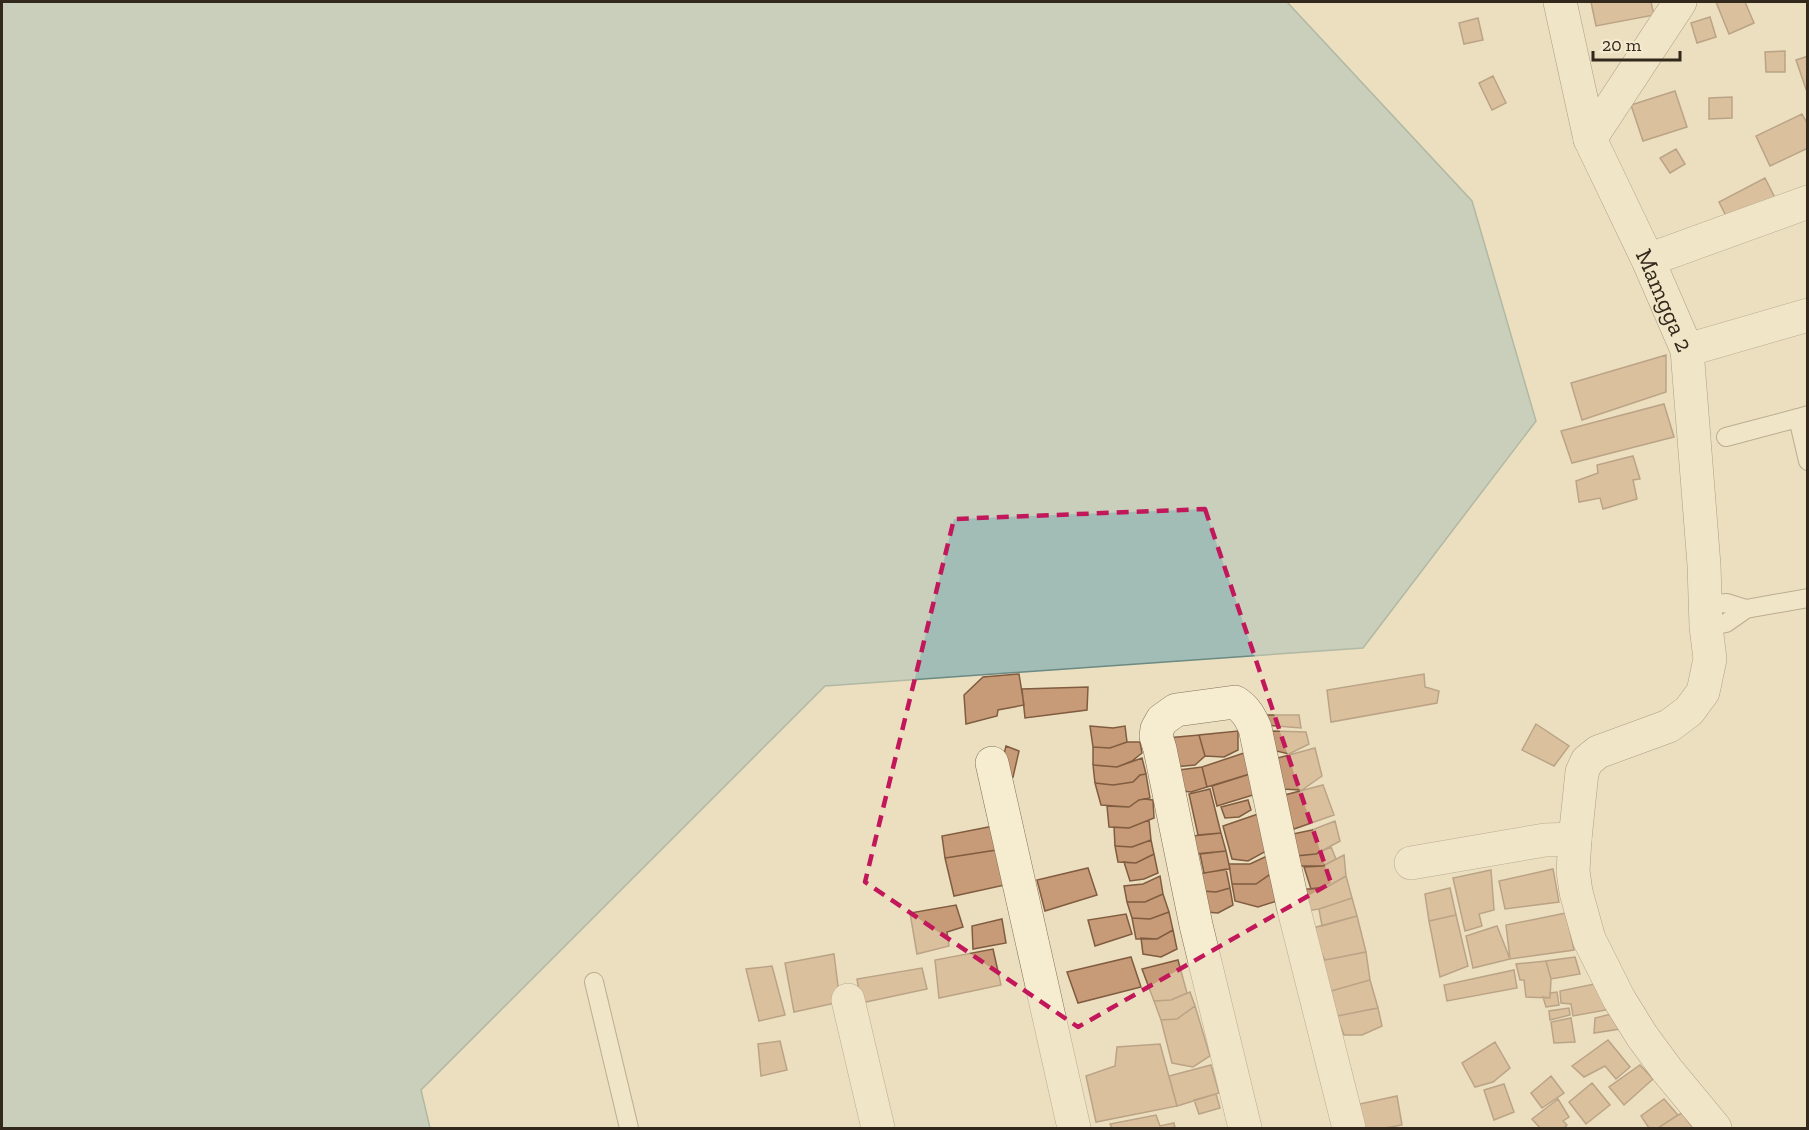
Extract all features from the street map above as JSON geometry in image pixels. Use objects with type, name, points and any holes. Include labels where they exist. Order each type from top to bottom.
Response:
[{"type":"street","name":"Mamgga 2","points":[[1560,2],[1590,139],[1648,260],[1687,350],[1808,315]]},
{"type":"street","points":[[1590,139],[1680,2]]},
{"type":"street","points":[[1648,260],[1808,202]]},
{"type":"street","points":[[1687,350],[1710,659],[1703,692],[1689,711],[1669,726],[1598,752],[1587,760],[1582,772],[1573,871],[1576,892],[1589,939],[1619,999],[1667,1070],[1715,1128]]},
{"type":"street","points":[[1245,1128],[1196,926],[1156,736],[1162,720],[1176,710],[1235,702],[1248,713],[1255,729],[1293,906],[1349,1128]]},
{"type":"street","points":[[992,763],[1074,1128]]},
{"type":"street","points":[[1411,863],[1545,840],[1575,839]]},
{"type":"street","points":[[848,1000],[878,1128]]},
{"type":"lane","points":[[1726,437],[1803,416],[1808,461]]},
{"type":"lane","points":[[1706,616],[1727,603],[1746,609],[1808,598]]},
{"type":"lane","points":[[594,982],[629,1128]]},
{"type":"highlighted area","points":[[1205,509],[1331,883],[1078,1027],[865,882],[954,519]]},
{"type":"water","points":[[2,2],[1287,2],[1472,201],[1536,421],[1363,648],[825,686],[421,1090],[430,1128],[2,1128]]},
{"type":"building","points":[[1591,2],[1651,2],[1654,15],[1596,26]]},
{"type":"building","points":[[1716,2],[1745,2],[1754,23],[1729,34]]},
{"type":"building","points":[[1710,17],[1716,37],[1697,43],[1691,23]]},
{"type":"building","points":[[1478,18],[1483,40],[1464,44],[1459,23]]},
{"type":"building","points":[[1785,51],[1785,72],[1766,72],[1765,52]]},
{"type":"building","points":[[1808,56],[1808,92],[1807,92],[1796,60]]},
{"type":"building","points":[[1493,76],[1506,103],[1492,110],[1479,83]]},
{"type":"building","points":[[1675,91],[1687,127],[1643,141],[1631,105]]},
{"type":"building","points":[[1732,97],[1732,118],[1709,119],[1709,98]]},
{"type":"building","points":[[1802,114],[1808,125],[1808,148],[1770,166],[1756,136]]},
{"type":"building","points":[[1676,149],[1685,164],[1670,173],[1660,158]]},
{"type":"building","points":[[1765,178],[1776,200],[1730,224],[1719,202]]},
{"type":"building","points":[[1666,355],[1666,392],[1582,420],[1571,383]]},
{"type":"building","points":[[1664,404],[1674,437],[1572,463],[1561,431]]},
{"type":"building","points":[[1633,456],[1640,479],[1633,480],[1637,499],[1603,509],[1600,498],[1579,502],[1576,481],[1598,473],[1597,465]]},
{"type":"building","points":[[1019,674],[1024,705],[998,710],[997,716],[966,724],[964,695],[983,677]]},
{"type":"building","points":[[1424,674],[1425,687],[1439,691],[1437,703],[1331,722],[1327,690]]},
{"type":"building","points":[[1088,687],[1087,710],[1025,718],[1022,689]]},
{"type":"building","points":[[1262,715],[1299,715],[1301,728],[1265,725]]},
{"type":"building","points":[[1536,724],[1569,746],[1554,766],[1522,750]]},
{"type":"building","points":[[1090,726],[1113,728],[1125,726],[1127,742],[1110,748],[1093,747]]},
{"type":"building","points":[[1238,731],[1238,750],[1224,757],[1205,756],[1199,735]]},
{"type":"building","points":[[1271,731],[1306,732],[1309,744],[1289,754],[1272,750]]},
{"type":"building","points":[[1199,735],[1205,756],[1195,765],[1174,767],[1167,738]]},
{"type":"building","points":[[1127,742],[1140,742],[1142,753],[1132,761],[1117,767],[1093,765],[1093,747],[1110,748]]},
{"type":"building","points":[[1006,746],[1019,751],[1013,777],[999,774]]},
{"type":"building","points":[[1315,748],[1322,776],[1302,790],[1281,789],[1274,759]]},
{"type":"building","points":[[1247,752],[1253,773],[1207,787],[1202,767]]},
{"type":"building","points":[[1142,758],[1146,774],[1140,775],[1133,782],[1113,785],[1095,783],[1093,765],[1117,767]]},
{"type":"building","points":[[1202,767],[1207,787],[1191,792],[1173,790],[1171,771]]},
{"type":"building","points":[[1146,774],[1150,798],[1139,800],[1129,807],[1101,805],[1095,783],[1113,785],[1133,782],[1140,775]]},
{"type":"building","points":[[1250,774],[1253,795],[1217,806],[1212,786]]},
{"type":"building","points":[[1323,785],[1334,815],[1294,829],[1277,797]]},
{"type":"building","points":[[1210,789],[1221,833],[1198,835],[1189,794]]},
{"type":"building","points":[[1144,799],[1153,800],[1154,818],[1129,828],[1109,827],[1107,806],[1129,807]]},
{"type":"building","points":[[1248,800],[1251,810],[1239,817],[1225,818],[1221,807]]},
{"type":"building","points":[[1258,814],[1270,849],[1248,861],[1232,859],[1223,826]]},
{"type":"building","points":[[1149,820],[1151,840],[1132,847],[1115,846],[1114,827],[1129,828]]},
{"type":"building","points":[[1335,821],[1340,841],[1316,854],[1296,856],[1288,835],[1312,830]]},
{"type":"building","points":[[999,825],[1003,849],[945,858],[942,836]]},
{"type":"building","points":[[1221,833],[1226,851],[1185,855],[1183,837]]},
{"type":"building","points":[[1151,840],[1154,854],[1136,863],[1118,862],[1115,846],[1132,847]]},
{"type":"building","points":[[1331,847],[1336,859],[1323,866],[1298,866],[1296,856],[1316,854]]},
{"type":"building","points":[[1003,849],[1005,885],[954,896],[945,858]]},
{"type":"building","points":[[1226,851],[1230,869],[1204,873],[1200,854]]},
{"type":"building","points":[[1154,854],[1158,873],[1144,879],[1130,881],[1124,862],[1136,863]]},
{"type":"building","points":[[1269,855],[1272,873],[1256,884],[1232,884],[1229,864],[1250,864]]},
{"type":"building","points":[[1344,855],[1346,876],[1327,887],[1311,889],[1304,867],[1323,866]]},
{"type":"building","points":[[1088,868],[1097,895],[1045,911],[1037,880]]},
{"type":"building","points":[[1226,869],[1230,888],[1216,892],[1203,891],[1199,874]]},
{"type":"building","points":[[1553,869],[1559,902],[1505,909],[1499,881]]},
{"type":"building","points":[[1491,870],[1494,910],[1479,914],[1482,926],[1465,931],[1453,878]]},
{"type":"building","points":[[1272,873],[1277,901],[1258,907],[1235,901],[1232,884],[1256,884]]},
{"type":"building","points":[[1160,876],[1163,894],[1145,902],[1127,902],[1124,886],[1143,884]]},
{"type":"building","points":[[1346,876],[1352,898],[1306,911],[1299,890],[1327,887]]},
{"type":"building","points":[[1230,888],[1233,905],[1218,913],[1205,912],[1203,891],[1216,892]]},
{"type":"building","points":[[1450,888],[1456,915],[1429,921],[1425,894]]},
{"type":"building","points":[[1163,894],[1169,912],[1150,919],[1132,918],[1127,902],[1145,902]]},
{"type":"building","points":[[1352,898],[1357,916],[1322,926],[1319,909]]},
{"type":"building","points":[[956,905],[963,927],[947,932],[949,946],[917,954],[910,913]]},
{"type":"building","points":[[1169,912],[1173,930],[1157,939],[1136,939],[1132,918],[1150,919]]},
{"type":"building","points":[[1566,913],[1574,950],[1510,959],[1506,925]]},
{"type":"building","points":[[1126,914],[1132,934],[1095,946],[1088,920]]},
{"type":"building","points":[[1456,915],[1468,966],[1440,977],[1429,921]]},
{"type":"building","points":[[1357,916],[1366,952],[1325,960],[1309,929]]},
{"type":"building","points":[[1002,919],[1006,943],[973,949],[972,926]]},
{"type":"building","points":[[1497,926],[1510,959],[1473,968],[1466,936]]},
{"type":"building","points":[[1173,930],[1177,949],[1161,957],[1143,954],[1141,938],[1157,939]]},
{"type":"building","points":[[993,949],[1001,985],[939,998],[935,960]]},
{"type":"building","points":[[1366,952],[1370,980],[1331,991],[1320,961]]},
{"type":"building","points":[[834,954],[840,1002],[794,1012],[785,963]]},
{"type":"building","points":[[1131,957],[1141,987],[1078,1003],[1067,972]]},
{"type":"building","points":[[1575,957],[1580,974],[1551,979],[1546,961]]},
{"type":"building","points":[[1178,960],[1187,993],[1171,1000],[1154,1001],[1142,969]]},
{"type":"building","points":[[1546,961],[1551,979],[1550,998],[1526,997],[1524,980],[1520,980],[1516,964]]},
{"type":"building","points":[[772,966],[785,1015],[759,1021],[746,969]]},
{"type":"building","points":[[922,968],[927,989],[861,1003],[857,979]]},
{"type":"building","points":[[1514,970],[1517,988],[1447,1001],[1444,985]]},
{"type":"building","points":[[1370,980],[1378,1008],[1337,1016],[1331,991]]},
{"type":"building","points":[[1604,982],[1617,1008],[1573,1016],[1571,1004],[1561,1003],[1560,991]]},
{"type":"building","points":[[1190,992],[1195,1006],[1177,1019],[1161,1020],[1154,1001],[1171,1000]]},
{"type":"building","points":[[1557,992],[1559,1005],[1546,1007],[1543,997],[1550,998],[1550,993]]},
{"type":"building","points":[[1195,1006],[1210,1056],[1193,1067],[1172,1063],[1161,1020],[1177,1019]]},
{"type":"building","points":[[1378,1008],[1382,1026],[1362,1035],[1344,1035],[1337,1016]]},
{"type":"building","points":[[1569,1008],[1570,1015],[1550,1020],[1549,1011]]},
{"type":"building","points":[[1619,1012],[1620,1029],[1594,1033],[1595,1018]]},
{"type":"building","points":[[1571,1018],[1575,1042],[1554,1043],[1551,1022]]},
{"type":"building","points":[[1608,1040],[1630,1067],[1616,1079],[1605,1066],[1584,1077],[1572,1066]]},
{"type":"building","points":[[780,1041],[787,1070],[761,1076],[758,1044]]},
{"type":"building","points":[[1495,1042],[1510,1068],[1493,1082],[1475,1087],[1462,1063]]},
{"type":"building","points":[[1160,1044],[1177,1106],[1096,1122],[1086,1076],[1115,1066],[1117,1047]]},
{"type":"building","points":[[1211,1065],[1219,1093],[1177,1106],[1169,1076]]},
{"type":"building","points":[[1640,1065],[1653,1079],[1624,1105],[1609,1087]]},
{"type":"building","points":[[1551,1076],[1564,1093],[1542,1108],[1531,1093]]},
{"type":"building","points":[[1592,1083],[1610,1105],[1586,1124],[1569,1102]]},
{"type":"building","points":[[1504,1084],[1514,1112],[1494,1120],[1484,1090]]},
{"type":"building","points":[[1216,1094],[1220,1108],[1199,1114],[1194,1100]]},
{"type":"building","points":[[1397,1096],[1402,1125],[1361,1128],[1355,1105]]},
{"type":"building","points":[[1558,1099],[1569,1117],[1563,1121],[1567,1125],[1564,1128],[1540,1128],[1532,1119]]},
{"type":"building","points":[[1664,1099],[1678,1115],[1658,1128],[1649,1128],[1641,1116]]},
{"type":"building","points":[[1682,1113],[1693,1128],[1658,1128],[1678,1115]]},
{"type":"building","points":[[1156,1115],[1160,1126],[1174,1123],[1175,1128],[1112,1128],[1110,1124]]}]
